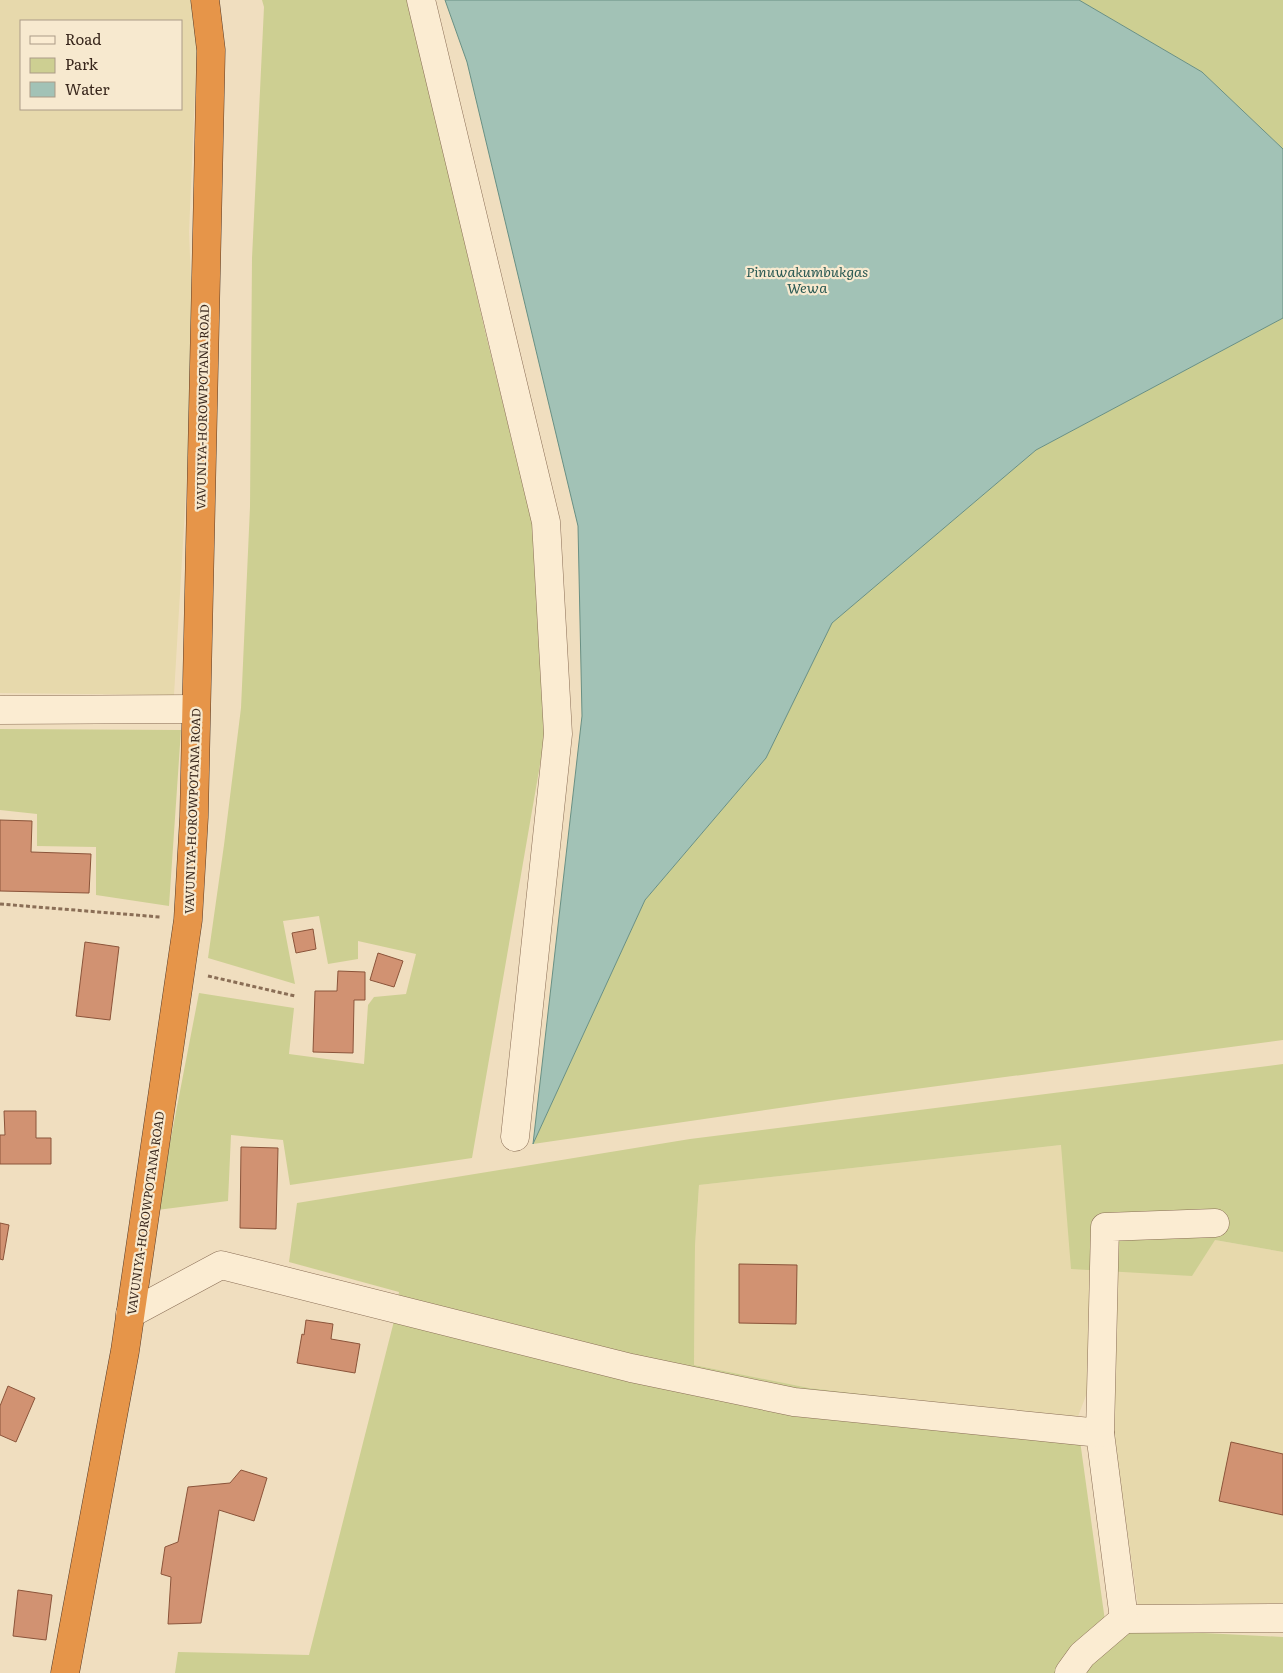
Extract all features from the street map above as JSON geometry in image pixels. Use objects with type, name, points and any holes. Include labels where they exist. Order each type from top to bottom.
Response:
[{"type":"highway","name":"VAVUNIYA-HOROWPOTANA ROAD","points":[[65,1673],[96,1511],[130,1314],[188,920],[194,816],[211,50],[205,0]]},
{"type":"street","points":[[421,0],[546,522],[558,734],[515,1137]]},
{"type":"street","points":[[0,710],[196,709]]},
{"type":"street","points":[[1124,1619],[1100,1433],[1105,1227],[1215,1223]]},
{"type":"street","points":[[130,1314],[222,1265],[631,1368],[794,1402],[1100,1433]]},
{"type":"street","points":[[1069,1673],[1082,1655],[1124,1619],[1283,1618]]},
{"type":"path","points":[[0,904],[188,920]]},
{"type":"path","points":[[180,970],[295,996]]},
{"type":"shaded area","points":[[0,0],[199,0],[189,232],[194,356],[174,695],[0,693]]},
{"type":"shaded area","points":[[1061,1145],[1215,1240],[1283,1252],[1283,1603],[1138,1606],[1102,1354],[1077,1419],[809,1388],[694,1365],[695,1246],[699,1185]]},
{"type":"green space","points":[[262,0],[409,0],[485,331],[532,522],[546,730],[472,1158],[290,1185],[283,1140],[231,1135],[228,1201],[157,1210],[199,993],[294,1008],[289,1054],[364,1064],[368,1005],[374,997],[406,994],[416,954],[358,941],[358,959],[328,964],[319,916],[283,921],[295,984],[208,958],[241,708],[250,507],[252,258],[264,7]]},
{"type":"green space","points":[[1079,0],[1283,0],[1283,149],[1202,72]]},
{"type":"green space","points":[[1283,318],[1283,1040],[841,1099],[533,1144],[645,900],[766,758],[832,623],[1036,450]]},
{"type":"green space","points":[[0,729],[181,730],[169,906],[96,895],[96,847],[37,846],[37,814],[0,810]]},
{"type":"green space","points":[[1283,1064],[1283,1252],[1215,1240],[1192,1276],[1071,1269],[1061,1145],[699,1185],[695,1246],[694,1365],[809,1388],[1077,1419],[1106,1628],[1283,1637],[1283,1673],[175,1673],[178,1652],[309,1655],[394,1321],[399,1292],[289,1262],[297,1203],[690,1139]]},
{"type":"water","name":"Pinuwakumbukgas Wewa","points":[[445,0],[1079,0],[1202,72],[1283,149],[1283,318],[1036,450],[832,623],[766,758],[645,900],[533,1144],[582,716],[578,526],[467,62]]},
{"type":"building","points":[[0,820],[32,821],[31,852],[91,854],[89,893],[0,891]]},
{"type":"building","points":[[313,929],[316,949],[296,953],[292,933]]},
{"type":"building","points":[[85,942],[119,947],[110,1020],[76,1016]]},
{"type":"building","points":[[378,953],[403,961],[394,987],[370,980]]},
{"type":"building","points":[[338,971],[365,972],[365,1000],[354,1000],[353,1053],[313,1052],[315,991],[337,991]]},
{"type":"building","points":[[4,1111],[36,1111],[36,1138],[51,1138],[51,1164],[0,1164],[0,1135],[5,1135]]},
{"type":"building","points":[[241,1147],[278,1148],[276,1229],[240,1228]]},
{"type":"building","points":[[0,1223],[9,1225],[3,1260],[0,1259]]},
{"type":"building","points":[[739,1264],[797,1265],[796,1324],[739,1323]]},
{"type":"building","points":[[306,1320],[333,1324],[331,1339],[360,1344],[355,1373],[297,1363]]},
{"type":"building","points":[[8,1386],[35,1398],[16,1442],[0,1435],[0,1406]]},
{"type":"building","points":[[1231,1442],[1283,1454],[1283,1515],[1219,1501]]},
{"type":"building","points":[[241,1470],[267,1478],[254,1521],[219,1510],[201,1623],[168,1624],[171,1577],[161,1574],[165,1547],[178,1542],[188,1487],[230,1483]]},
{"type":"building","points":[[18,1590],[52,1595],[46,1640],[13,1636]]}]
